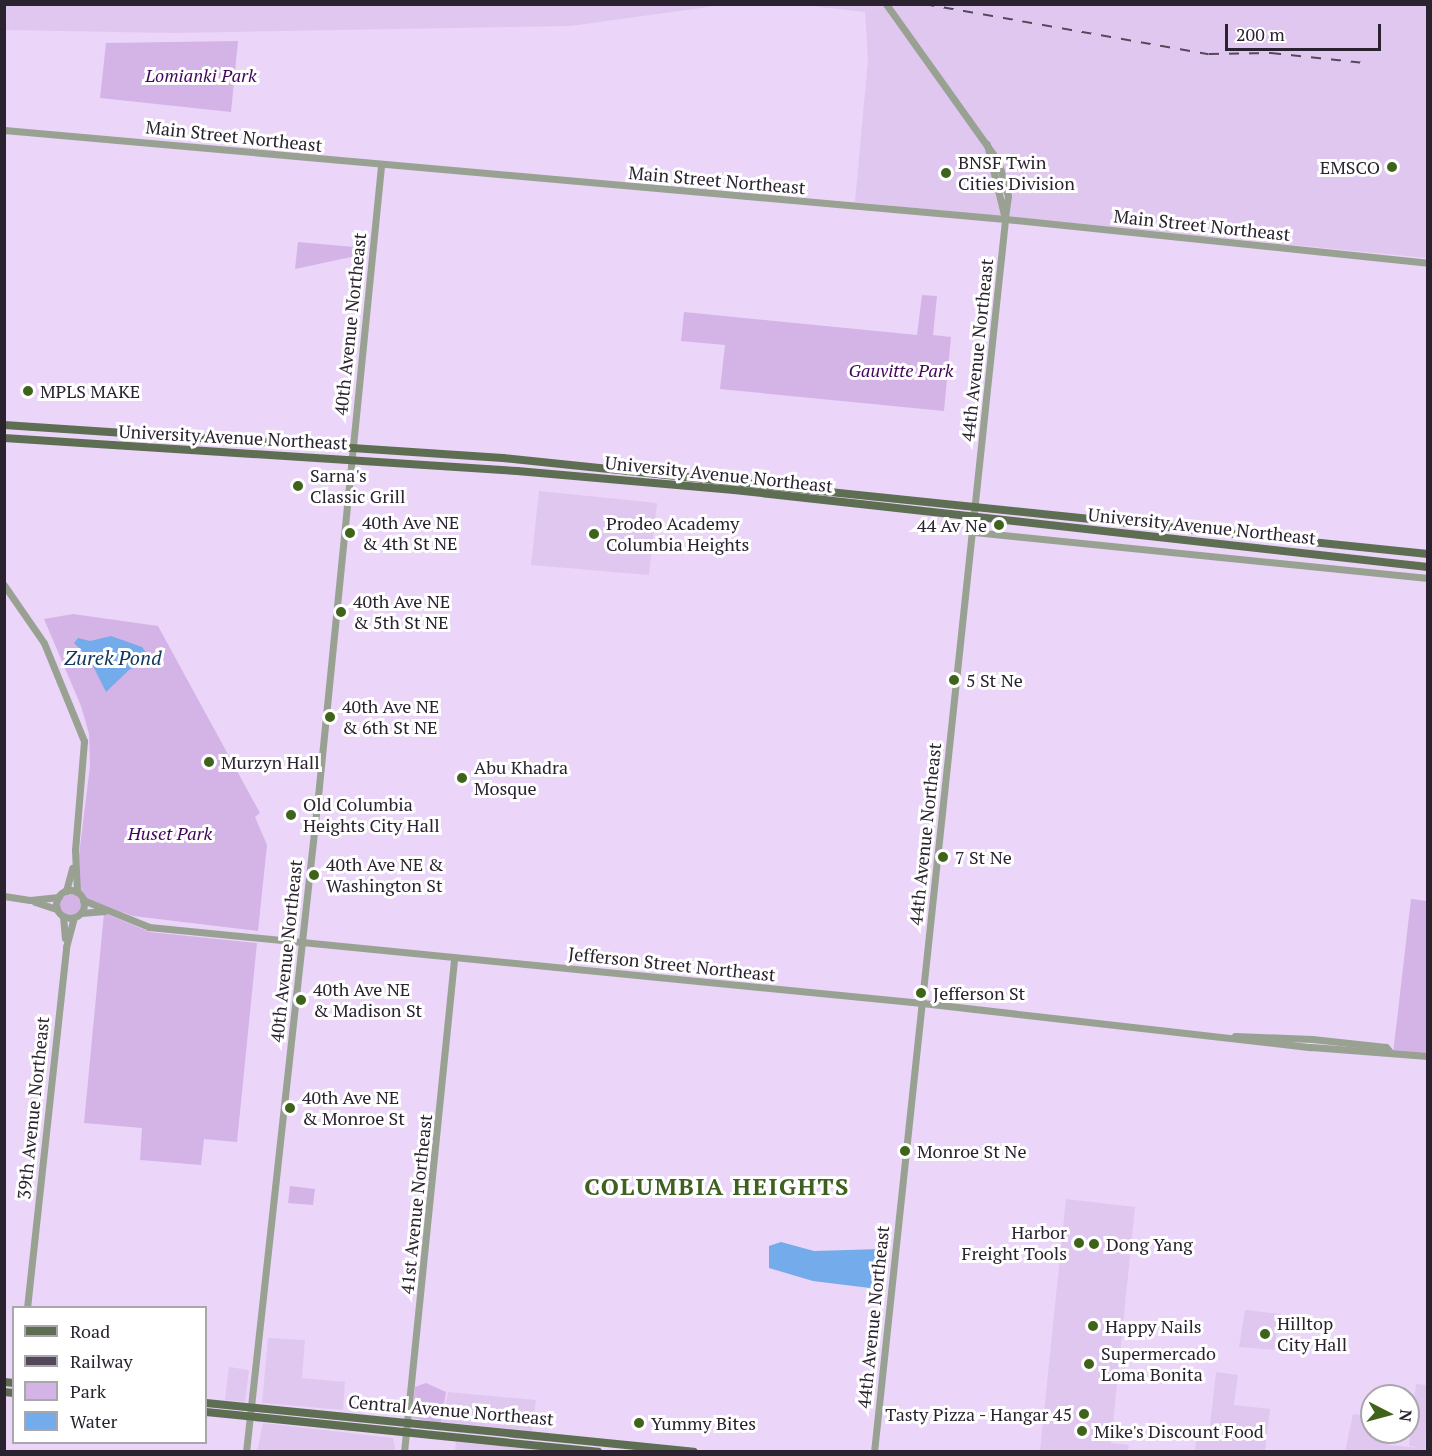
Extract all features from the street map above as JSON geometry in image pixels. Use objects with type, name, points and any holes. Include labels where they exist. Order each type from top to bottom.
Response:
[{"type":"main road","name":"University Avenue Northeast","points":[[4,425],[734,490],[1428,567]]},
{"type":"main road","name":"University Avenue Northeast","points":[[4,438],[352,455],[503,458],[1428,554]]},
{"type":"main road","name":"Central Avenue Northeast","points":[[207,1403],[694,1452]]},
{"type":"main road","name":"Central Avenue Northeast","points":[[207,1412],[598,1452]]},
{"type":"main road","points":[[483,1430],[483,1440]]},
{"type":"street","name":"44th Avenue Northeast","points":[[874,1452],[974,532],[1005,219],[987,144],[902,31],[886,4]]},
{"type":"street","name":"Main Street Northeast","points":[[4,130],[381,166],[1005,219],[1428,263]]},
{"type":"street","name":"40th Avenue Northeast","points":[[246,1452],[302,942],[381,166]]},
{"type":"street","name":"University Avenue Northeast","points":[[974,532],[1428,578]]},
{"type":"street","points":[[4,585],[32,621],[81,726],[85,755],[75,857],[77,892],[83,900],[78,916],[63,916],[57,909],[30,900],[4,896]]},
{"type":"street","points":[[30,900],[59,897],[66,891],[75,857]]},
{"type":"street","points":[[66,891],[77,892]]},
{"type":"street","points":[[57,909],[59,897]]},
{"type":"street","name":"Jefferson Street Northeast","points":[[83,900],[149,927],[1235,1036],[1312,1039],[1386,1047],[1390,1052],[1428,1056]]},
{"type":"street","name":"Jefferson Street Northeast","points":[[78,916],[110,910]]},
{"type":"street","name":"39th Avenue Northeast","points":[[27,1306],[66,947],[63,916]]},
{"type":"street","name":"39th Avenue Northeast","points":[[66,947],[78,916]]},
{"type":"street","name":"41st Avenue Northeast","points":[[404,1452],[454,958]]},
{"type":"shaded area","points":[[5,4],[723,5],[570,26],[174,33],[5,30]]},
{"type":"shaded area","points":[[802,5],[1427,5],[1427,258],[855,202],[868,59],[865,12]]},
{"type":"shaded area","name":"Prodeo Academy Columbia Heights","points":[[539,491],[657,503],[649,575],[531,565]]},
{"type":"shaded area","points":[[1066,1199],[1135,1207],[1111,1443],[1129,1445],[1128,1451],[1040,1451]]},
{"type":"shaded area","points":[[1245,1310],[1280,1314],[1274,1350],[1239,1347]]},
{"type":"shaded area","points":[[268,1338],[305,1340],[302,1378],[345,1382],[343,1410],[262,1403]]},
{"type":"shaded area","points":[[229,1367],[249,1370],[245,1402],[225,1400]]},
{"type":"shaded area","points":[[1216,1372],[1238,1375],[1234,1405],[1270,1409],[1265,1451],[1195,1451],[1198,1425],[1210,1426]]},
{"type":"shaded area","points":[[1420,1384],[1427,1385],[1425,1451],[1345,1452],[1353,1414],[1360,1415],[1360,1444],[1388,1444],[1422,1448],[1409,1446],[1409,1444],[1420,1444]]},
{"type":"shaded area","points":[[448,1392],[536,1400],[532,1431],[442,1422]]},
{"type":"shaded area","points":[[263,1423],[393,1438],[396,1452],[257,1452]]},
{"type":"shaded area","points":[[456,1442],[552,1451],[455,1452]]},
{"type":"green space","name":"Lomianki Park","points":[[238,41],[231,112],[100,98],[106,43]]},
{"type":"green space","points":[[298,242],[365,248],[365,254],[295,269]]},
{"type":"green space","name":"Gauvitte Park","points":[[922,295],[937,296],[933,335],[951,337],[944,411],[720,389],[725,345],[681,341],[684,312],[917,335]]},
{"type":"green space","name":"Huset Park","points":[[73,614],[158,626],[260,813],[255,817],[267,845],[258,931],[133,916],[84,898],[78,884],[78,863],[90,766],[89,734],[81,706],[44,619]]},
{"type":"green space","points":[[70,894],[78,897],[81,905],[78,913],[70,916],[62,913],[59,905],[62,897]]},
{"type":"green space","points":[[1411,899],[1427,901],[1427,1057],[1393,1054]]},
{"type":"green space","points":[[104,913],[150,932],[257,943],[237,1142],[204,1139],[201,1165],[140,1160],[142,1128],[84,1123]]},
{"type":"green space","points":[[290,1186],[315,1189],[313,1205],[288,1203]]},
{"type":"green space","points":[[426,1383],[446,1392],[441,1423],[412,1418],[415,1387]]},
{"type":"water","name":"Zurek Pond","points":[[111,636],[142,647],[147,654],[145,663],[129,670],[106,692],[89,658],[74,643],[78,638],[90,641]]},
{"type":"water","points":[[781,1242],[814,1251],[882,1249],[889,1259],[881,1283],[870,1288],[813,1281],[769,1268],[769,1246]]},
{"type":"railway","points":[[924,4],[1209,54],[1271,53],[1364,63]]},
{"type":"place","name":"EMSCO","points":[[1392,167]]},
{"type":"place","name":"BNSF Twin Cities Division","points":[[946,173]]},
{"type":"place","name":"MPLS MAKE","points":[[28,391]]},
{"type":"place","name":"Sarna's Classic Grill","points":[[298,486]]},
{"type":"place","name":"44 Av Ne","points":[[999,525]]},
{"type":"place","name":"40th Ave NE & 4th St NE","points":[[350,533]]},
{"type":"place","name":"Prodeo Academy Columbia Heights","points":[[594,534]]},
{"type":"place","name":"40th Ave NE & 5th St NE","points":[[341,612]]},
{"type":"place","name":"5 St Ne","points":[[954,680]]},
{"type":"place","name":"40th Ave NE & 6th St NE","points":[[330,717]]},
{"type":"place","name":"Murzyn Hall","points":[[209,762]]},
{"type":"place","name":"Abu Khadra Mosque","points":[[462,778]]},
{"type":"place","name":"Old Columbia Heights City Hall","points":[[291,815]]},
{"type":"place","name":"7 St Ne","points":[[943,857]]},
{"type":"place","name":"40th Ave NE & Washington St","points":[[314,875]]},
{"type":"place","name":"Jefferson St","points":[[921,993]]},
{"type":"place","name":"40th Ave NE & Madison St","points":[[301,1000]]},
{"type":"place","name":"40th Ave NE & Monroe St","points":[[290,1108]]},
{"type":"place","name":"Monroe St Ne","points":[[905,1151]]},
{"type":"place","name":"Harbor Freight Tools","points":[[1079,1243]]},
{"type":"place","name":"Dong Yang","points":[[1094,1244]]},
{"type":"place","name":"Happy Nails","points":[[1093,1326]]},
{"type":"place","name":"Hilltop City Hall","points":[[1265,1334]]},
{"type":"place","name":"Supermercado Loma Bonita","points":[[1089,1364]]},
{"type":"place","name":"Tasty Pizza - Hangar 45","points":[[1084,1414]]},
{"type":"place","name":"Yummy Bites","points":[[639,1423]]},
{"type":"place","name":"Mike's Discount Food","points":[[1082,1431]]},
{"type":"district","name":"COLUMBIA HEIGHTS","points":[[717,1187]]}]
